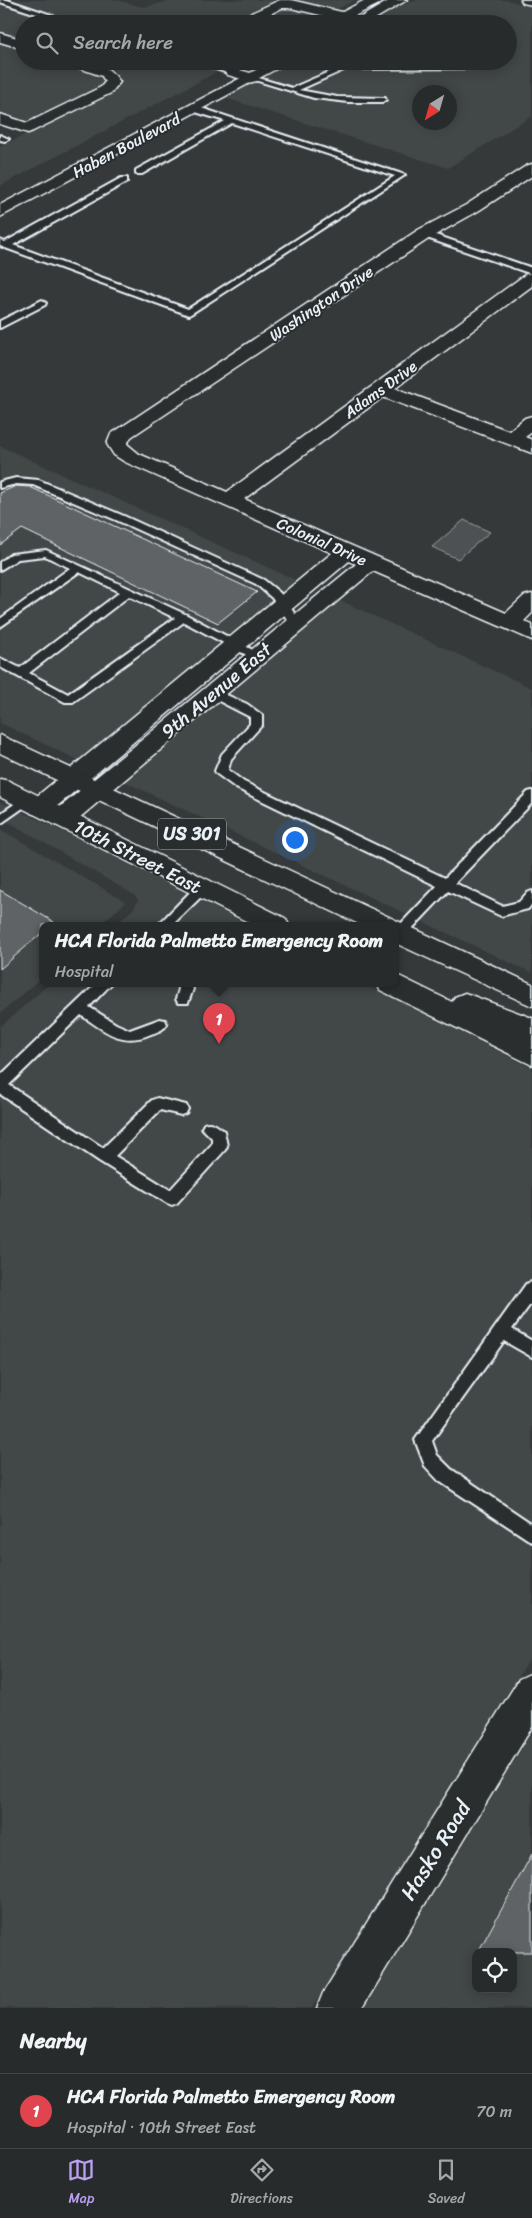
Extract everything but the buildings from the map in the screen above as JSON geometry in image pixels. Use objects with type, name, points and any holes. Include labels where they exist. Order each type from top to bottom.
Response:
[{"type":"street","points":[[343,15],[376,0]]},
{"type":"street","points":[[372,15],[400,0]]},
{"type":"street","points":[[528,0],[532,1]]},
{"type":"street","points":[[257,15],[280,4],[291,4],[337,15]]},
{"type":"street","points":[[0,37],[15,42]]},
{"type":"street","points":[[2,140],[106,90],[113,82],[107,73],[98,70]]},
{"type":"street","name":"Haben Boulevard","points":[[0,195],[238,70]]},
{"type":"street","name":"Haben Boulevard","points":[[0,212],[267,70]]},
{"type":"street","points":[[234,72],[252,78]]},
{"type":"street","points":[[0,119],[28,128]]},
{"type":"street","name":"Washington Drive","points":[[117,444],[118,438],[124,433],[424,234],[472,208],[532,168]]},
{"type":"street","name":"Adams Drive","points":[[230,500],[532,278]]},
{"type":"street","points":[[380,389],[532,448]]},
{"type":"street","points":[[511,439],[532,422]]},
{"type":"street","name":"Colonial Drive","points":[[117,444],[121,451],[132,458],[532,633]]},
{"type":"street","name":"9th Avenue East","points":[[63,818],[258,656],[289,615],[347,552]]},
{"type":"street","name":"9th Avenue East","points":[[33,804],[74,778],[235,645],[289,615],[370,563]]},
{"type":"street","points":[[508,623],[532,601]]},
{"type":"street","name":"US 301","points":[[0,743],[376,922]]},
{"type":"street","name":"10th Street East","points":[[0,787],[270,922]]},
{"type":"street","name":"US 301","points":[[399,933],[532,996]]},
{"type":"street","points":[[399,980],[508,1019],[532,1030]]},
{"type":"street","points":[[398,987],[532,1054]]},
{"type":"street","name":"Hasko Road","points":[[338,2008],[532,1692]]},
{"type":"lane","points":[[0,0],[47,15]]},
{"type":"lane","points":[[227,70],[234,72]]},
{"type":"lane","points":[[292,90],[338,70]]},
{"type":"lane","points":[[252,78],[311,97],[331,100],[382,100]]},
{"type":"lane","points":[[3,244],[189,312],[401,175],[195,109]]},
{"type":"lane","points":[[139,172],[232,121]]},
{"type":"lane","points":[[3,244],[124,180]]},
{"type":"lane","points":[[424,234],[532,271]]},
{"type":"lane","points":[[0,325],[42,303]]},
{"type":"lane","points":[[0,485],[26,480],[73,498],[260,582],[276,595],[289,615]]},
{"type":"lane","points":[[0,567],[15,556],[46,553],[182,617],[258,656]]},
{"type":"lane","points":[[0,624],[78,568]]},
{"type":"lane","points":[[21,673],[128,591]]},
{"type":"lane","points":[[0,662],[69,699],[182,617]]},
{"type":"lane","points":[[213,693],[256,715],[256,725],[226,757],[221,771],[240,785],[501,911],[523,906],[532,896]]},
{"type":"lane","points":[[399,925],[446,884],[532,795]]},
{"type":"lane","points":[[0,820],[33,804]]},
{"type":"lane","points":[[167,922],[202,888]]},
{"type":"lane","points":[[101,987],[0,1086],[104,1157],[172,1199],[220,1146],[219,1135],[209,1128]]},
{"type":"lane","points":[[183,999],[185,987]]},
{"type":"lane","points":[[80,1008],[115,1029],[130,1035],[143,1032],[160,1024]]},
{"type":"lane","points":[[104,1157],[157,1104],[181,1110]]},
{"type":"lane","points":[[532,1289],[423,1440],[432,1460],[445,1475],[532,1534]]},
{"type":"lane","points":[[501,1331],[532,1350]]},
{"type":"shaded area","points":[[0,0],[116,0],[144,7],[174,0],[355,0],[334,11],[281,1],[251,15],[15,15],[15,37],[0,33]]},
{"type":"shaded area","points":[[418,0],[508,0],[532,7],[532,116],[448,168],[225,98],[276,70],[517,70],[517,15],[381,15],[396,7]]},
{"type":"shaded area","points":[[288,6],[321,15],[267,15]]},
{"type":"shaded area","points":[[0,41],[15,46],[15,70],[86,70],[100,75],[105,83],[99,89],[28,123],[0,114]]},
{"type":"shaded area","points":[[112,70],[221,70],[0,186],[0,147],[111,92],[120,83],[115,71]]},
{"type":"shaded area","points":[[0,446],[298,581],[80,761],[0,723]]},
{"type":"shaded area","points":[[464,520],[490,532],[458,559],[432,547]]},
{"type":"shaded area","points":[[339,600],[532,688],[532,973],[123,781]]},
{"type":"shaded area","points":[[0,802],[84,841],[243,922],[118,922],[134,908],[138,900],[134,895],[0,817]]},
{"type":"shaded area","points":[[0,829],[126,902],[103,922],[39,922],[39,980],[0,1014]]},
{"type":"shaded area","points":[[45,987],[371,987],[532,1068],[532,1655],[312,2008],[0,2008],[0,1526],[2,1522],[0,1513],[0,1027]]},
{"type":"shaded area","points":[[532,1731],[532,2008],[364,2008]]},
{"type":"place","name":"HCA Florida Palmetto Emergency Room","points":[[219,1044]]}]
